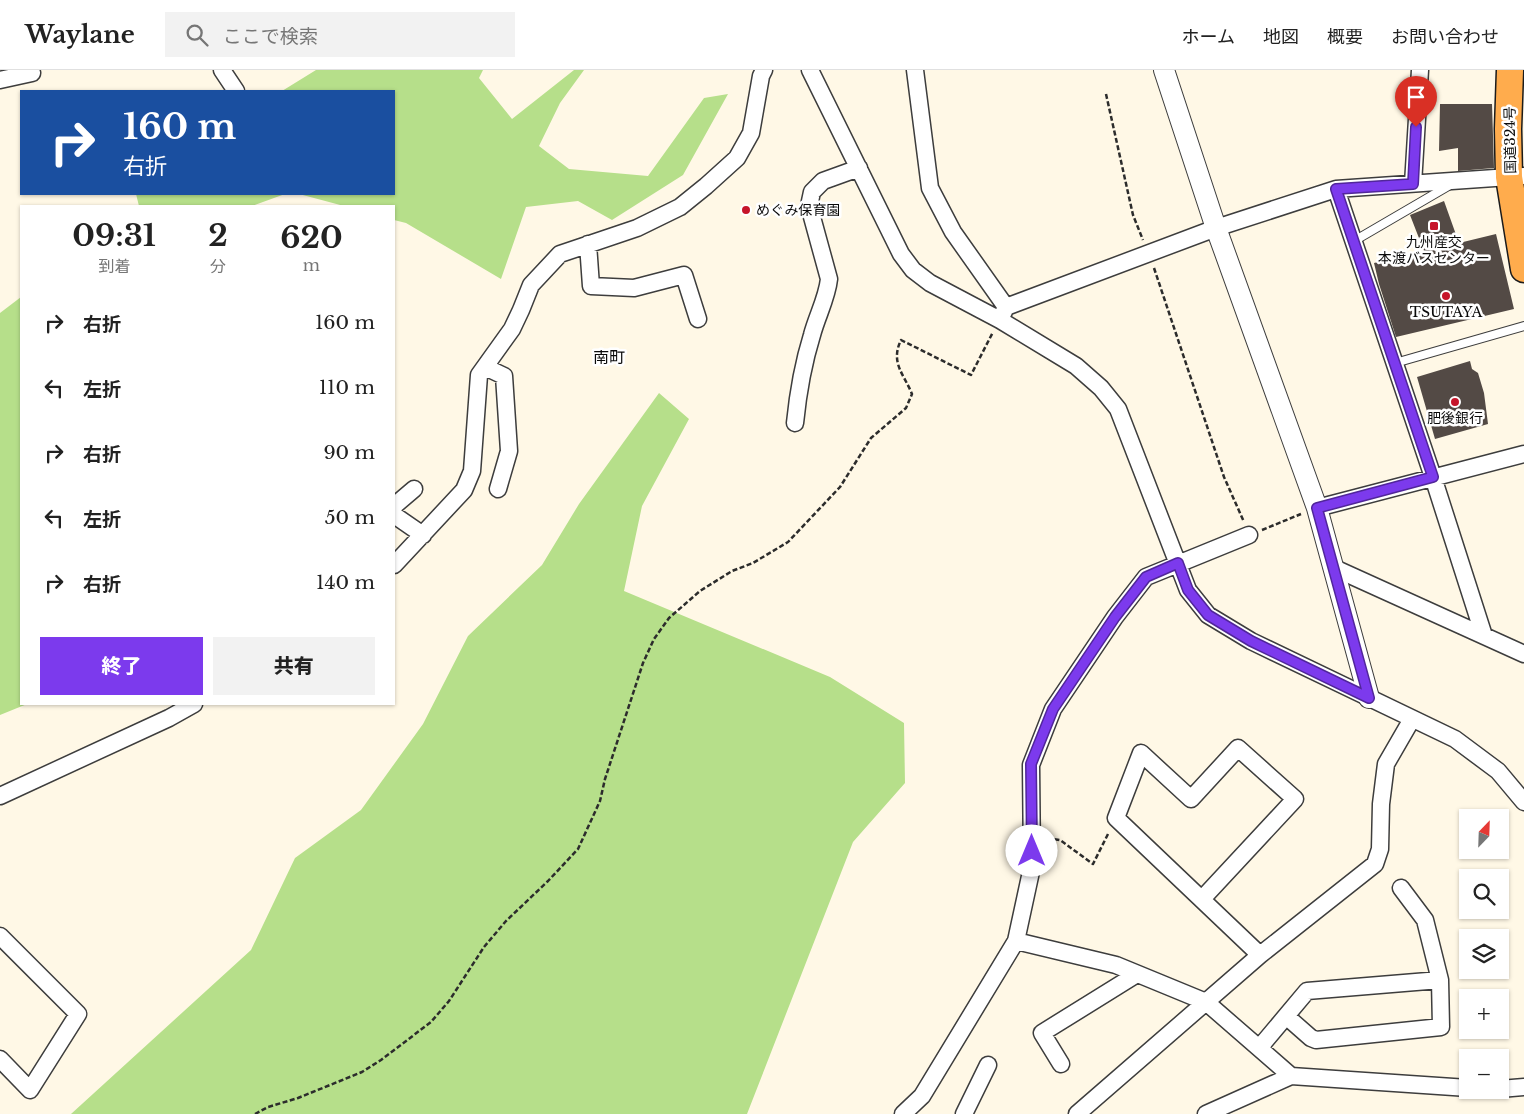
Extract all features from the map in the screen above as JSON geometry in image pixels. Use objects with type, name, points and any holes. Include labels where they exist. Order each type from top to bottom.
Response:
[{"type":"highway","name":"国道324号","points":[[1510,70],[1508,129],[1517,177],[1524,269]]},
{"type":"street","points":[[222,70],[235,90]]},
{"type":"street","points":[[395,564],[464,490],[472,471],[479,375],[512,329],[530,285],[560,254],[638,228],[680,207],[737,158],[751,133],[761,76],[764,70]]},
{"type":"street","points":[[810,70],[902,254],[913,270],[930,283],[1003,314],[1076,366],[1101,388],[1118,409],[1188,590],[1208,615],[1251,641],[1455,739],[1498,771],[1524,802]]},
{"type":"street","points":[[915,70],[930,188],[1003,314]]},
{"type":"street","points":[[1164,70],[1216,228],[1317,508],[1369,698]]},
{"type":"street","points":[[1413,184],[1420,70]]},
{"type":"street","points":[[0,80],[32,73]]},
{"type":"street","points":[[795,423],[801,376],[812,333],[828,290],[829,279],[808,206],[812,192],[824,181],[859,168]]},
{"type":"street","points":[[1003,314],[1149,253],[1216,228],[1336,189],[1517,177]]},
{"type":"street","points":[[1336,189],[1433,477],[1484,636]]},
{"type":"street","points":[[588,244],[591,286],[634,288],[684,275],[698,319]]},
{"type":"street","points":[[485,367],[504,376],[509,451],[498,488]]},
{"type":"street","points":[[1317,508],[1524,454]]},
{"type":"street","points":[[395,505],[414,489]]},
{"type":"street","points":[[395,516],[423,535]]},
{"type":"street","points":[[903,1114],[922,1096],[1016,941],[1032,867],[1031,764],[1053,709],[1115,617],[1146,577],[1249,535]]},
{"type":"street","points":[[1332,567],[1524,654]]},
{"type":"street","points":[[0,796],[169,718],[192,705]]},
{"type":"street","points":[[1077,1114],[1260,955],[1375,864],[1380,849],[1381,804],[1386,764],[1412,718]]},
{"type":"street","points":[[1202,899],[1295,799],[1238,748],[1191,799],[1141,754],[1116,818],[1260,955]]},
{"type":"street","points":[[1286,1016],[1311,1038],[1316,1040],[1441,1027],[1440,980],[1425,920],[1401,888]]},
{"type":"street","points":[[0,936],[78,1014],[30,1090],[0,1058]]},
{"type":"street","points":[[1016,941],[1116,966],[1206,1002],[1260,1047],[1291,1076]]},
{"type":"street","points":[[1061,1064],[1042,1033],[1137,974]]},
{"type":"street","points":[[1260,1047],[1307,992],[1440,980]]},
{"type":"street","points":[[964,1114],[988,1065]]},
{"type":"street","points":[[1206,1114],[1291,1076],[1459,1087]]},
{"type":"street","points":[[1509,1088],[1524,1087]]},
{"type":"lane","points":[[1354,240],[1458,181]]},
{"type":"lane","points":[[1395,363],[1524,326]]},
{"type":"path","points":[[1106,94],[1134,215],[1149,253],[1224,477],[1249,535],[1317,508]]},
{"type":"path","points":[[255,1114],[268,1107],[298,1098],[362,1072],[382,1060],[431,1022],[449,1002],[484,946],[578,849],[600,801],[605,779],[643,663],[654,639],[669,618],[700,591],[732,571],[753,563],[788,542],[840,487],[871,438],[906,408],[912,394],[902,376],[896,358],[901,340],[971,375],[1003,314]]},
{"type":"path","points":[[1032,835],[1060,840],[1093,864],[1116,818]]},
{"type":"green space","points":[[316,70],[483,70],[479,78],[512,119],[574,70],[584,70],[560,103],[539,146],[569,169],[648,176],[704,98],[728,94],[683,175],[612,220],[578,201],[526,207],[501,279],[406,223],[395,220],[395,205],[340,205],[303,195],[395,195],[395,90],[284,90]]},
{"type":"green space","points":[[136,195],[282,195],[255,205],[139,205]]},
{"type":"green space","points":[[20,298],[20,705],[25,705],[0,715],[0,313]]},
{"type":"green space","points":[[659,393],[689,419],[642,506],[624,591],[830,677],[904,723],[905,783],[853,842],[747,1114],[71,1114],[251,950],[295,858],[361,810],[423,724],[468,636],[542,565],[579,504]]},
{"type":"building","points":[[1440,104],[1492,104],[1494,168],[1458,171],[1458,148],[1439,151]]},
{"type":"building","name":"TSUTAYA","points":[[1444,201],[1459,243],[1496,234],[1514,309],[1396,337],[1374,263],[1424,251],[1410,215]]},
{"type":"building","name":"肥後銀行","points":[[1470,361],[1472,369],[1478,373],[1484,393],[1488,424],[1435,439],[1417,377]]},
{"type":"place","name":"めぐみ保育園","points":[[746,210]]},
{"type":"place","name":"九州産交 本渡バスセンター","points":[[1434,226]]},
{"type":"place","name":"TSUTAYA","points":[[1446,296]]},
{"type":"place","name":"肥後銀行","points":[[1455,402]]},
{"type":"district","name":"南町","points":[[609,357]]},
{"type":"route","points":[[1032,851],[1031,764],[1053,709],[1115,617],[1146,577],[1178,563],[1188,590],[1208,615],[1251,641],[1369,698],[1317,508],[1433,477],[1336,189],[1413,184],[1416,127]]}]
